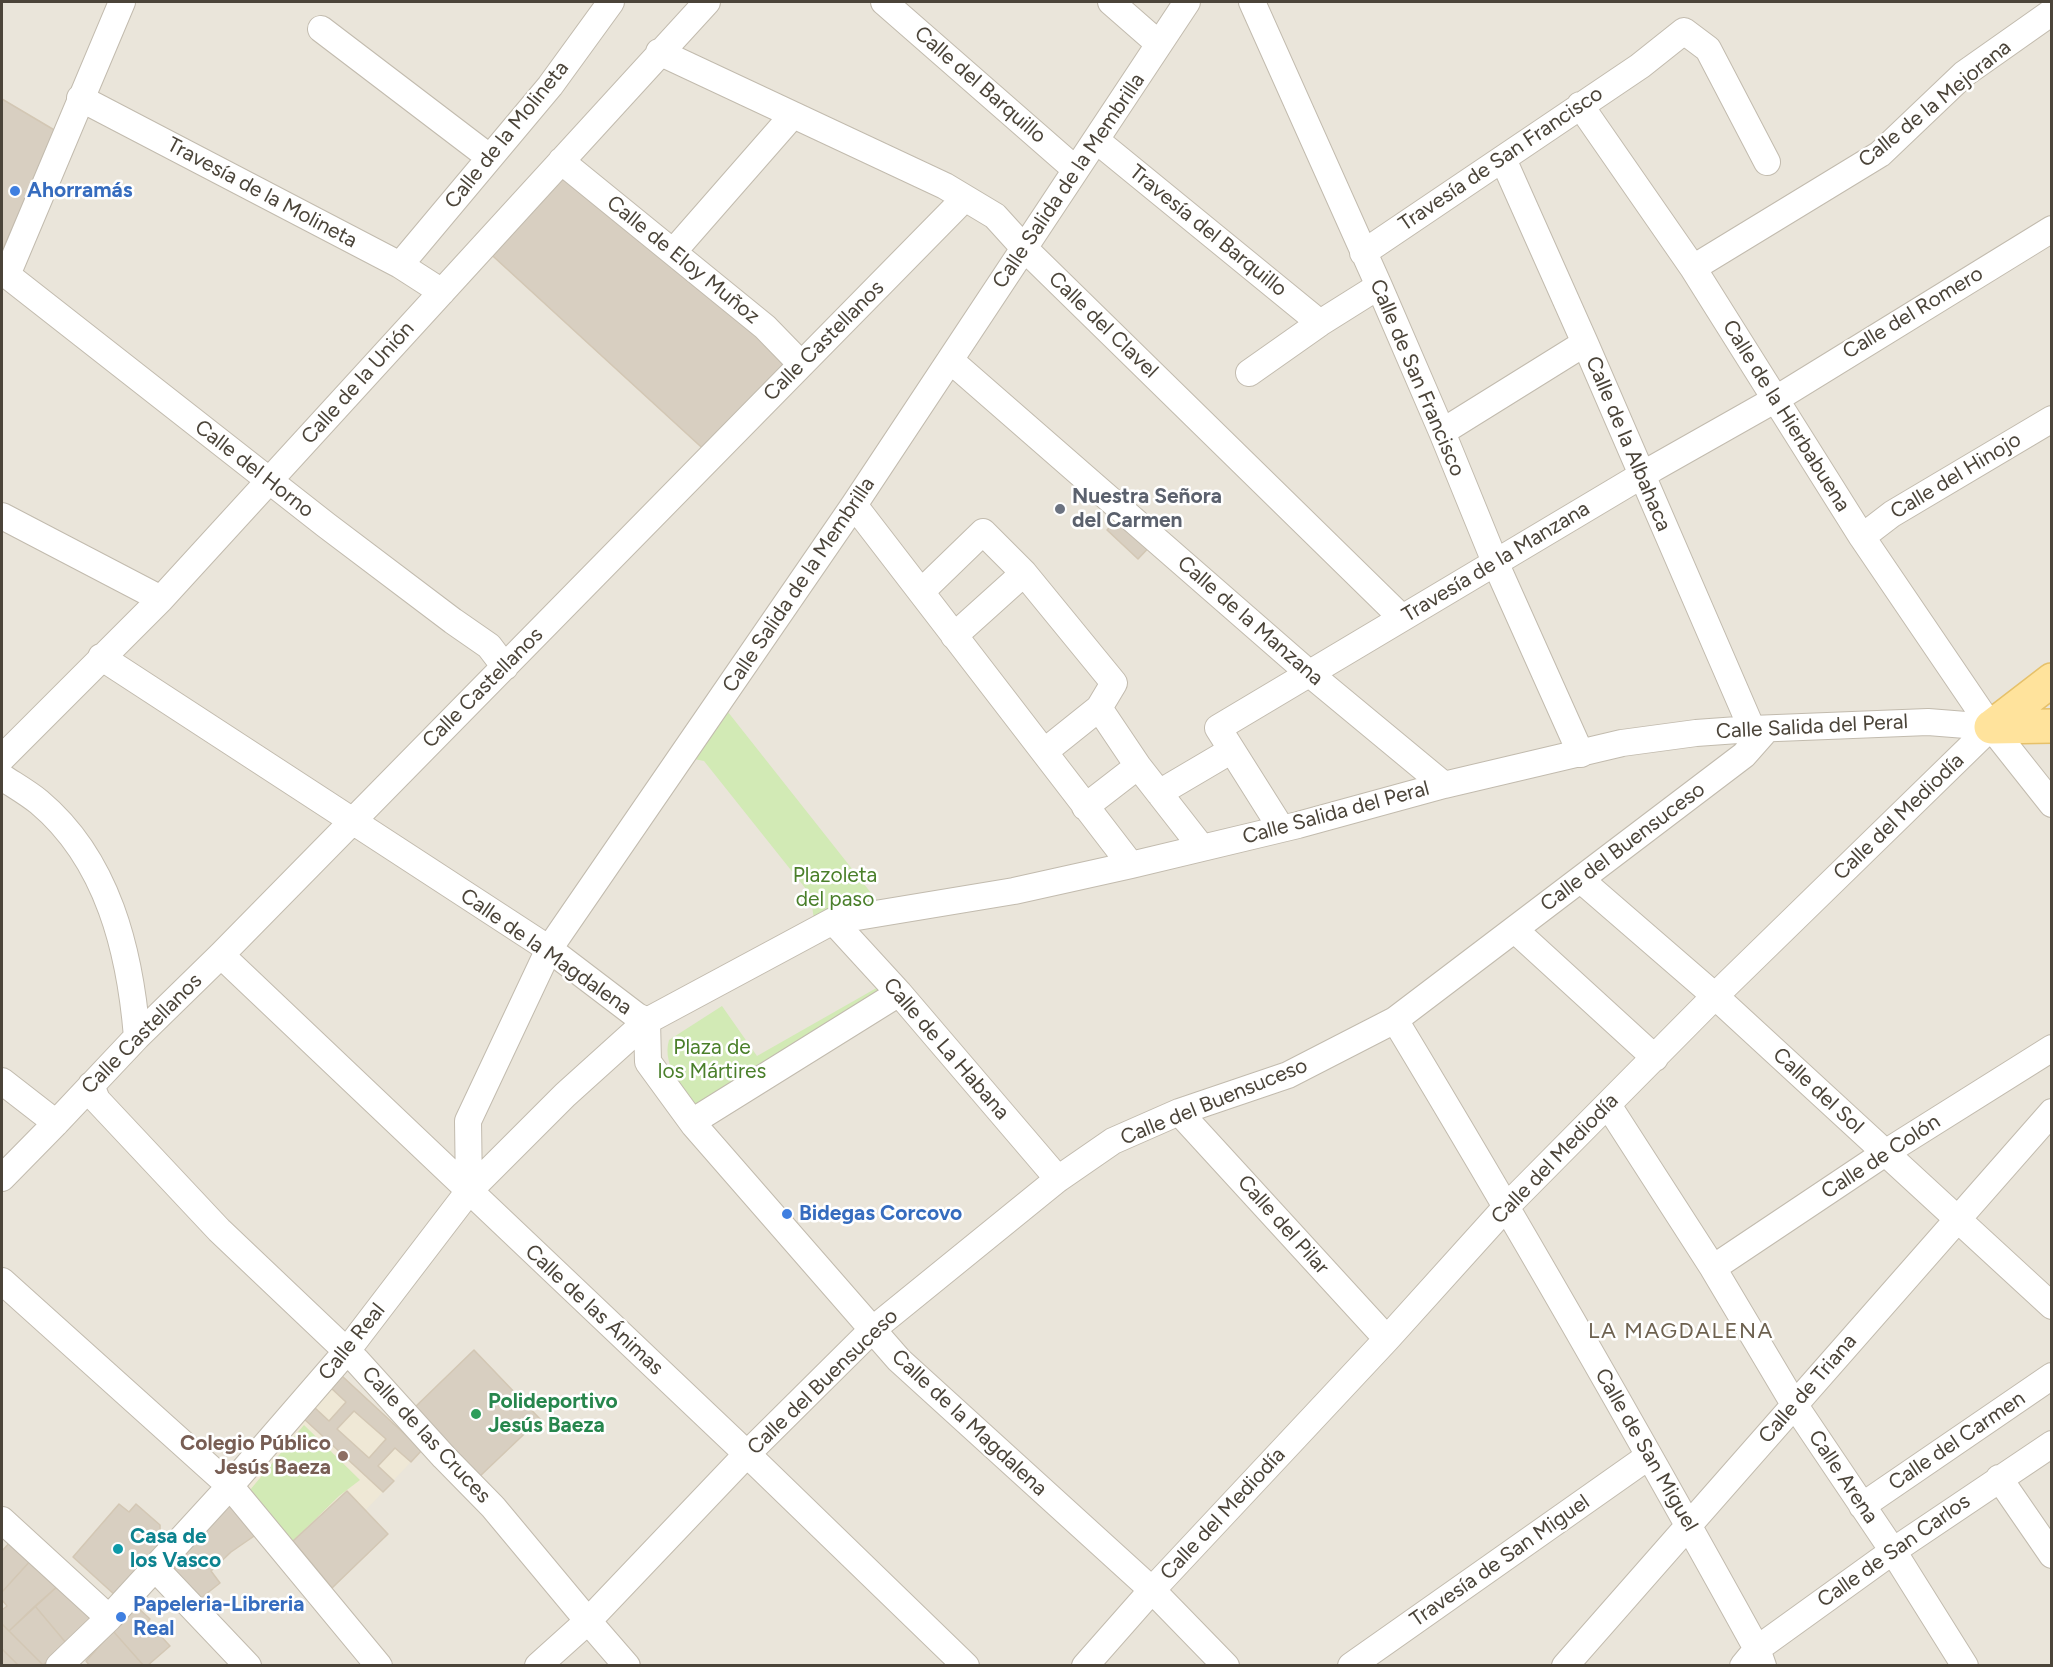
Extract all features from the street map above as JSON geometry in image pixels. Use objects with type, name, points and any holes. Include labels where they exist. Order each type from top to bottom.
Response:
[{"type":"main road","name":"Calle del Mediodía","points":[[1991,727],[2052,682]]},
{"type":"main road","points":[[2052,682],[2050,687],[2052,706]]},
{"type":"main road","name":"Calle Salida del Peral","points":[[1991,727],[2052,726]]},
{"type":"street","points":[[4,273],[122,2]]},
{"type":"street","name":"Calle de la Molineta","points":[[400,265],[550,86],[611,2]]},
{"type":"street","name":"Calle del Barquillo","points":[[884,2],[1075,169]]},
{"type":"street","points":[[1111,2],[1159,44]]},
{"type":"street","name":"Calle Salida de la Membrilla","points":[[469,1191],[468,1121],[549,949],[854,505],[1188,2]]},
{"type":"street","name":"Calle de San Francisco","points":[[1252,2],[1379,286],[1495,562],[1581,754]]},
{"type":"street","name":"Calle de la Unión","points":[[2,758],[161,599],[659,52],[694,5]]},
{"type":"street","name":"Calle de la Mejorana","points":[[1693,268],[1880,154],[1964,74],[2052,12]]},
{"type":"street","points":[[321,29],[489,157]]},
{"type":"street","name":"Travesía de San Francisco","points":[[1363,253],[1640,66],[1684,31],[1708,49],[1767,162]]},
{"type":"street","name":"Calle del Clavel","points":[[659,52],[945,186],[995,216],[1024,248],[1402,618]]},
{"type":"street","name":"Travesía de la Molineta","points":[[80,98],[400,265],[442,292]]},
{"type":"street","name":"Calle de la Hierbabuena","points":[[1580,105],[1693,268],[1862,537],[1991,727],[2052,804]]},
{"type":"street","points":[[673,252],[792,116]]},
{"type":"street","name":"Travesía del Barquillo","points":[[1096,140],[1320,323]]},
{"type":"street","name":"Calle de la Albahaca","points":[[1503,159],[1642,476],[1759,729]]},
{"type":"street","name":"Calle de Eloy Muñoz","points":[[561,161],[765,327],[801,364]]},
{"type":"street","name":"Calle Castellanos","points":[[2,1178],[137,1037],[221,955],[965,198]]},
{"type":"street","name":"Calle del Romero","points":[[1776,399],[2052,229]]},
{"type":"street","name":"Calle del Horno","points":[[4,273],[269,481],[489,646],[505,667]]},
{"type":"street","points":[[1248,373],[1320,323],[1379,286]]},
{"type":"street","points":[[1442,432],[1585,343]]},
{"type":"street","name":"Calle de la Manzana","points":[[950,360],[1310,674],[1444,785]]},
{"type":"street","name":"Travesía de la Manzana","points":[[1232,750],[1218,728],[1495,562],[1776,399]]},
{"type":"street","name":"Calle del Hinojo","points":[[1862,537],[1892,514],[2052,419]]},
{"type":"street","points":[[854,505],[1131,865]]},
{"type":"street","points":[[2,516],[161,599]]},
{"type":"street","points":[[921,592],[983,532],[1024,573],[1114,683],[1099,708],[1044,752]]},
{"type":"street","points":[[954,636],[1024,573]]},
{"type":"street","name":"Calle de la Magdalena","points":[[101,657],[549,949],[637,1016],[647,1021],[648,1062],[692,1122],[872,1330],[899,1360],[1152,1590],[1226,1665]]},
{"type":"street","points":[[1099,708],[1138,766],[1202,848]]},
{"type":"street","name":"Calle Salida del Peral","points":[[647,1021],[833,921],[1014,891],[1131,865],[1444,785],[1622,743],[1696,733],[1759,729],[1928,722],[1991,727]]},
{"type":"street","name":"Calle del Mediodía","points":[[1085,1665],[1507,1206],[1715,996],[1991,727]]},
{"type":"street","name":"Calle del Buensuceso","points":[[538,1665],[588,1621],[747,1454],[872,1330],[1058,1179],[1113,1141],[1179,1112],[1288,1075],[1395,1020],[1744,755],[1759,729]]},
{"type":"street","points":[[1159,793],[1232,750],[1281,828]]},
{"type":"street","points":[[1085,807],[1138,766]]},
{"type":"street","points":[[2,777],[39,802],[68,830],[87,856],[106,894],[120,934],[135,1010],[137,1037]]},
{"type":"street","name":"Calle del Sol","points":[[1581,880],[1715,996],[2052,1306]]},
{"type":"street","name":"Calle de La Habana","points":[[833,921],[899,993],[1058,1179]]},
{"type":"street","points":[[1515,930],[1654,1058]]},
{"type":"street","name":"Calle de las Ánimas","points":[[221,955],[966,1665]]},
{"type":"street","points":[[692,1122],[899,993]]},
{"type":"street","name":"Calle de San Miguel","points":[[1395,1020],[1507,1206],[1689,1524],[1754,1660]]},
{"type":"street","name":"Calle Real","points":[[59,1665],[109,1618],[155,1568],[230,1486],[346,1352],[469,1191],[565,1095],[647,1021]]},
{"type":"street","name":"Calle de Colón","points":[[1713,1268],[1885,1153],[2052,1048]]},
{"type":"street","points":[[2,1081],[56,1123]]},
{"type":"street","name":"Calle de las Cruces","points":[[91,1085],[97,1100],[219,1230],[357,1361],[444,1457],[494,1507],[627,1665]]},
{"type":"street","name":"Calle Arena","points":[[1608,1105],[1713,1268],[1794,1404],[1893,1551],[1965,1665]]},
{"type":"street","name":"Calle del Pilar","points":[[1179,1112],[1387,1339]]},
{"type":"street","name":"Calle de Triana","points":[[1565,1665],[2052,1112]]},
{"type":"street","points":[[2,1281],[230,1486],[379,1665]]},
{"type":"street","name":"Calle del Carmen","points":[[1862,1506],[2052,1376]]},
{"type":"street","name":"Calle de San Carlos","points":[[1754,1660],[1893,1551],[2052,1444]]},
{"type":"street","name":"Travesía de San Miguel","points":[[1351,1665],[1649,1456]]},
{"type":"street","points":[[1999,1478],[2052,1555]]},
{"type":"street","points":[[2,1520],[109,1618]]},
{"type":"street","points":[[155,1568],[248,1665]]},
{"type":"shaded area","points":[[2,2],[2051,2],[2051,1665],[2,1665]]},
{"type":"shaded area","name":"Colegio Público Jesús Baeza","points":[[342,1376],[422,1450],[366,1510],[347,1491],[293,1541],[245,1484]]},
{"type":"green space","name":"Plazoleta del paso","points":[[724,707],[879,903],[815,925],[810,894],[704,761],[694,759]]},
{"type":"green space","name":"Plaza de los Mártires","points":[[880,986],[896,1006],[702,1112],[676,1079],[667,1050],[669,1040],[722,1006],[757,1056]]},
{"type":"green space","points":[[304,1425],[360,1480],[339,1496],[293,1541],[250,1490]]},
{"type":"building","name":"Ahorramás","points":[[2,99],[56,131],[2,251]]},
{"type":"building","points":[[561,161],[792,355],[711,456],[483,247]]},
{"type":"building","points":[[1123,513],[1154,542],[1138,559],[1107,530]]},
{"type":"building","name":"Polideportivo Jesús Baeza","points":[[474,1350],[540,1419],[478,1478],[412,1410]]},
{"type":"building","points":[[342,1376],[422,1450],[411,1462],[395,1448],[378,1466],[394,1481],[383,1492],[303,1418],[314,1407],[329,1421],[346,1402],[331,1388]],"holes":[[[354,1411],[386,1439],[369,1458],[337,1429]]]},
{"type":"building","points":[[347,1491],[388,1534],[332,1588],[293,1541]]},
{"type":"building","points":[[227,1503],[260,1532],[231,1552],[211,1571],[220,1583],[201,1598],[175,1571],[174,1561]]},
{"type":"building","name":"Casa de los Vasco","points":[[119,1504],[129,1512],[136,1504],[160,1525],[160,1537],[164,1541],[116,1596],[73,1557]]},
{"type":"building","points":[[11,1541],[32,1559],[2,1592],[2,1551]]},
{"type":"building","points":[[32,1559],[60,1584],[9,1631],[2,1624],[2,1610],[7,1606],[2,1600],[2,1592]]},
{"type":"building","points":[[60,1584],[97,1617],[67,1644],[35,1606]]},
{"type":"building","points":[[135,1605],[150,1619],[143,1627],[154,1637],[158,1633],[170,1646],[147,1666],[144,1666],[113,1631]]},
{"type":"building","points":[[35,1606],[67,1644],[43,1665],[9,1631]]},
{"type":"building","points":[[2,1624],[43,1666],[19,1666],[2,1649]]},
{"type":"building","points":[[113,1631],[144,1666],[90,1666],[86,1661]]},
{"type":"building","points":[[2,1649],[19,1666],[2,1666]]},
{"type":"place","name":"Ahorramás","points":[[15,191]]},
{"type":"place","name":"Nuestra Señora del Carmen","points":[[1060,509]]},
{"type":"place","name":"Bidegas Corcovo","points":[[787,1214]]},
{"type":"place","name":"Polideportivo Jesús Baeza","points":[[476,1414]]},
{"type":"place","name":"Colegio Público Jesús Baeza","points":[[343,1456]]},
{"type":"place","name":"Casa de los Vasco","points":[[118,1549]]},
{"type":"place","name":"Papeleria-Libreria Real","points":[[121,1617]]},
{"type":"district","name":"LA MAGDALENA","points":[[1681,1332]]}]
